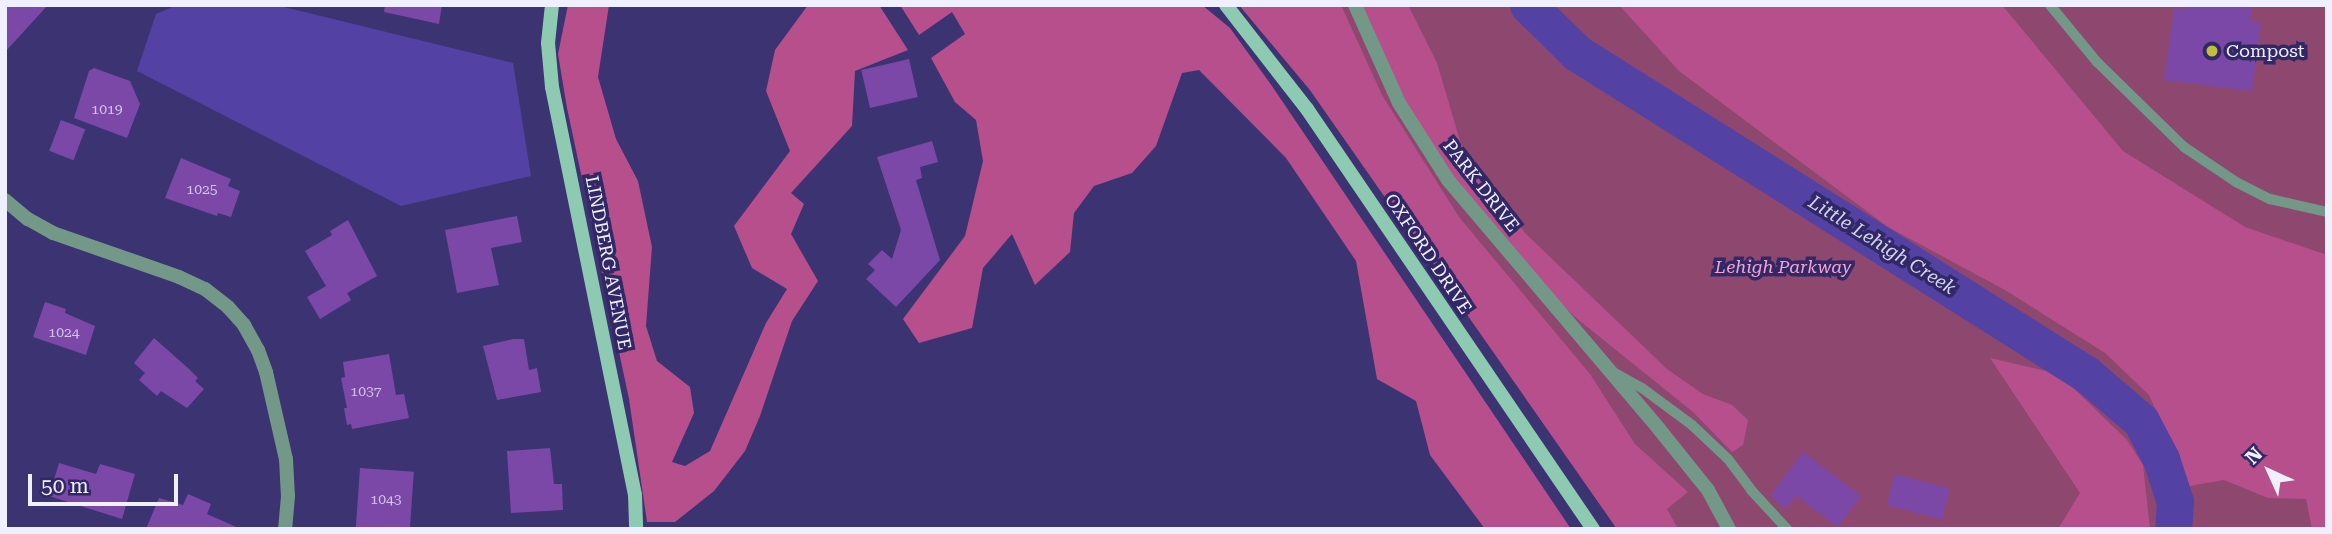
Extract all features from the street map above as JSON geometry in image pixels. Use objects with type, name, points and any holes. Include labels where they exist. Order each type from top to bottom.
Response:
[{"type":"main road","name":"LINDBERG AVENUE","points":[[552,5],[548,43],[552,87],[632,481],[636,529]]},
{"type":"main road","name":"OXFORD DRIVE","points":[[1226,5],[1307,110],[1593,529]]},
{"type":"street","name":"PARK DRIVE","points":[[1355,5],[1399,103],[1448,180],[1708,490],[1729,529]]},
{"type":"street","points":[[5,200],[28,219],[53,233],[180,277],[205,289],[244,325],[266,372],[286,459],[288,496],[285,529]]},
{"type":"lane","points":[[2050,5],[2097,62],[2184,147],[2236,182],[2270,199],[2327,212]]},
{"type":"lane","name":"PARK DRIVE","points":[[1608,369],[1642,388],[1692,425],[1728,459],[1751,490],[1787,529]]},
{"type":"green space","name":"Lehigh Parkway","points":[[1239,5],[2327,5],[2327,529],[1617,529],[1310,90]]},
{"type":"shaded area","points":[[177,5],[276,5],[513,63],[531,176],[401,206],[137,71],[156,14]]},
{"type":"shaded area","points":[[568,5],[609,5],[598,77],[616,139],[638,181],[652,247],[646,326],[657,361],[690,387],[694,413],[672,462],[685,466],[710,451],[766,323],[787,289],[752,268],[734,226],[790,151],[766,91],[775,50],[808,5],[879,5],[908,50],[855,71],[852,126],[791,193],[804,204],[791,234],[818,281],[792,321],[760,416],[745,451],[714,491],[675,522],[647,522],[629,399],[558,54]]},
{"type":"shaded area","points":[[900,5],[1202,5],[1230,28],[1272,86],[1571,529],[1485,529],[1430,455],[1416,401],[1377,379],[1356,261],[1286,158],[1199,70],[1182,73],[1156,146],[1132,173],[1094,186],[1074,213],[1070,252],[1035,285],[1012,234],[983,268],[972,328],[919,343],[903,319],[965,236],[983,161],[976,120],[955,102],[931,58],[965,34],[952,12],[919,35]]},
{"type":"shaded area","points":[[1239,5],[1341,5],[1382,95],[1459,217],[1590,374],[1635,444],[1688,492],[1667,509],[1678,529],[1617,529],[1310,90]]},
{"type":"shaded area","points":[[1358,5],[1408,5],[1437,63],[1461,144],[1525,233],[1667,369],[1703,394],[1732,405],[1748,420],[1743,445],[1732,452],[1693,412],[1575,317],[1536,279],[1424,140]]},
{"type":"shaded area","points":[[1619,5],[2002,5],[2123,151],[2245,227],[2327,255],[2327,529],[2312,529],[2306,499],[2268,498],[2224,480],[2190,486],[2149,395],[2105,353],[2005,290],[1888,227],[1679,71]]},
{"type":"shaded area","points":[[1990,358],[2059,374],[2127,440],[2143,465],[2150,529],[2058,529],[2080,493]]},
{"type":"building","points":[[5,5],[48,5],[5,52]]},
{"type":"building","points":[[385,5],[442,5],[439,24],[384,12]]},
{"type":"building","name":"Compost","points":[[2186,5],[2253,5],[2250,21],[2261,23],[2252,91],[2164,80],[2174,8],[2186,10]]},
{"type":"building","points":[[909,59],[918,97],[870,108],[861,70]]},
{"type":"building","points":[[94,68],[130,81],[140,104],[127,138],[74,118],[89,71]]},
{"type":"building","points":[[61,120],[85,129],[73,160],[49,151]]},
{"type":"building","points":[[932,141],[938,162],[920,167],[922,178],[916,180],[940,260],[896,307],[866,279],[875,270],[868,264],[882,250],[892,259],[901,230],[877,157]]},
{"type":"building","points":[[181,158],[231,179],[228,186],[240,191],[231,217],[218,213],[217,216],[165,198]]},
{"type":"building","points":[[517,216],[522,242],[491,248],[499,285],[457,293],[445,230]]},
{"type":"building","points":[[348,220],[377,276],[347,293],[351,300],[320,319],[307,297],[326,286],[305,251],[332,235],[330,231]]},
{"type":"building","points":[[45,302],[66,309],[65,313],[95,326],[86,355],[33,337]]},
{"type":"building","points":[[154,338],[198,378],[195,381],[204,389],[187,408],[161,391],[157,396],[139,380],[145,373],[134,363]]},
{"type":"building","points":[[524,339],[529,370],[537,368],[541,392],[497,400],[483,346]]},
{"type":"building","points":[[389,354],[396,395],[404,394],[409,418],[352,429],[351,424],[347,425],[344,408],[347,408],[341,378],[345,377],[343,362]]},
{"type":"building","points":[[550,448],[554,484],[562,484],[563,510],[511,513],[507,451]]},
{"type":"building","points":[[1803,452],[1861,496],[1838,527],[1796,496],[1786,509],[1770,496]]},
{"type":"building","points":[[59,463],[96,474],[100,464],[135,474],[122,519],[49,496]]},
{"type":"building","points":[[360,468],[414,472],[410,529],[356,529]]},
{"type":"building","points":[[1895,474],[1950,489],[1942,520],[1887,505]]},
{"type":"building","points":[[188,494],[211,504],[207,514],[241,529],[146,529],[159,498],[183,505]]},
{"type":"waterway","name":"Little Lehigh Creek","points":[[1528,5],[1577,53],[2086,374],[2141,421],[2161,459],[2175,502],[2173,529]]},
{"type":"place","name":"Compost","points":[[2212,51]]}]
